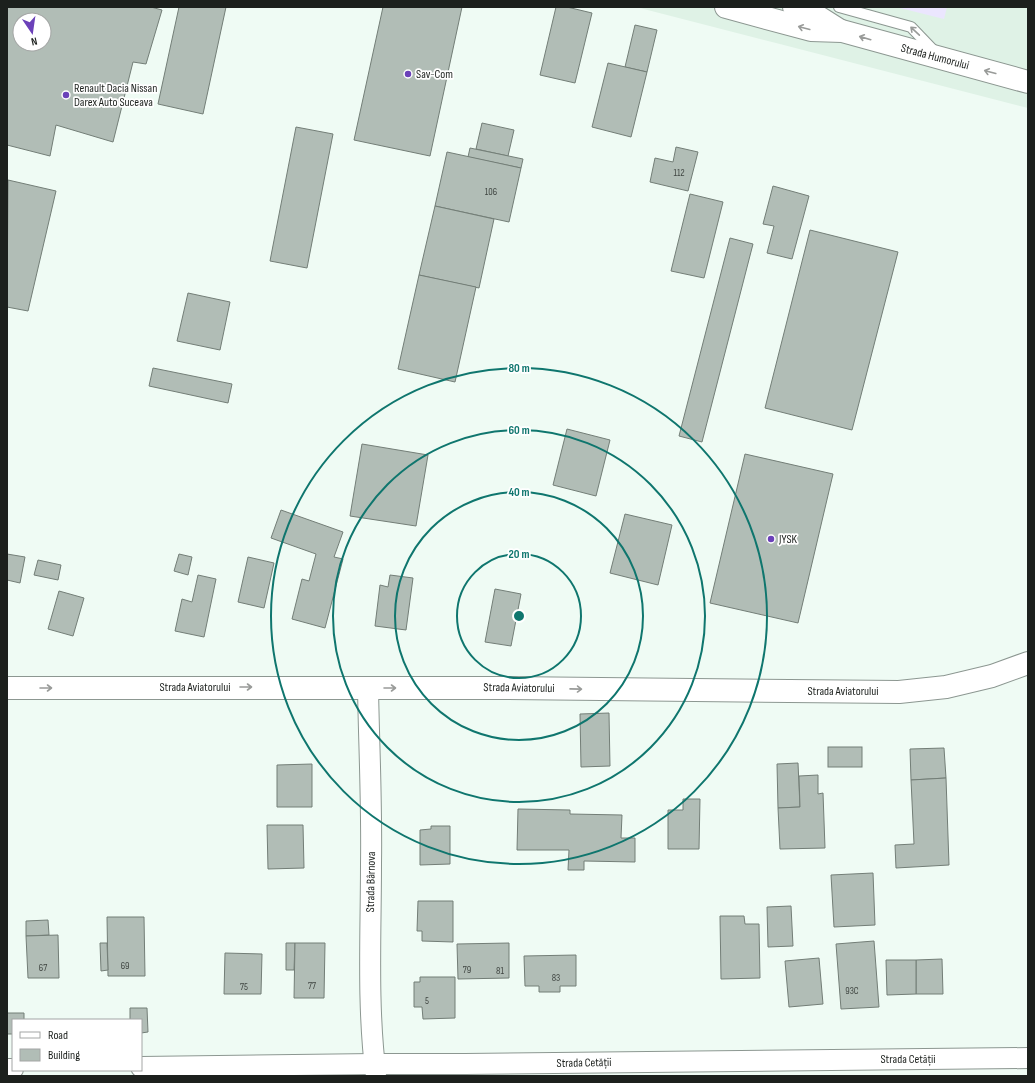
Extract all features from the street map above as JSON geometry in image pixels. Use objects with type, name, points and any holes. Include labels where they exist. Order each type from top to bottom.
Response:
[{"type":"main road","name":"Strada Humorului","points":[[726,7],[811,30],[842,31],[1028,82]]},
{"type":"main road","name":"Strada Humorului","points":[[794,7],[809,11],[842,31]]},
{"type":"main road","name":"Strada Aviatorului","points":[[7,688],[368,688],[899,692],[954,685],[992,676],[1028,663]]},
{"type":"street","name":"Strada Bârnova","points":[[368,688],[372,834],[371,970],[375,1070]]},
{"type":"street","name":"Strada Cetății","points":[[142,1067],[375,1070],[465,1064],[1028,1058]]},
{"type":"lane","points":[[839,7],[911,27],[942,59]]},
{"type":"shaded area","points":[[636,7],[1028,7],[1028,108],[776,43]]},
{"type":"shaded area","points":[[896,7],[947,7],[944,19]]},
{"type":"building","name":"Renault Dacia Nissan Darex Auto Suceava","points":[[7,7],[151,7],[162,10],[146,64],[133,62],[113,142],[56,125],[50,156],[7,145]]},
{"type":"building","points":[[179,7],[226,7],[203,114],[158,104]]},
{"type":"building","name":"Sav-Com","points":[[383,7],[462,7],[430,156],[354,140]]},
{"type":"building","points":[[556,7],[567,7],[592,13],[575,83],[540,75]]},
{"type":"building","points":[[635,25],[657,30],[647,72],[625,67]]},
{"type":"building","points":[[608,63],[647,72],[631,137],[592,127]]},
{"type":"building","points":[[482,123],[514,130],[508,156],[476,149]]},
{"type":"building","points":[[296,127],[333,134],[307,268],[270,261]]},
{"type":"building","points":[[676,147],[698,152],[688,191],[650,182],[655,158],[673,162]]},
{"type":"building","points":[[470,148],[523,159],[521,168],[468,157]]},
{"type":"building","points":[[447,152],[521,168],[509,222],[435,206]]},
{"type":"building","points":[[8,180],[56,191],[28,311],[7,307]]},
{"type":"building","points":[[773,186],[809,196],[792,259],[767,253],[774,226],[763,224]]},
{"type":"building","points":[[690,194],[723,202],[704,278],[671,271]]},
{"type":"building","points":[[435,206],[494,219],[479,288],[419,275]]},
{"type":"building","points":[[810,230],[898,252],[852,430],[765,408]]},
{"type":"building","points":[[730,238],[753,244],[702,442],[679,436]]},
{"type":"building","points":[[419,275],[476,287],[455,382],[398,369]]},
{"type":"building","points":[[188,293],[230,302],[220,350],[177,341]]},
{"type":"building","points":[[153,368],[232,384],[228,403],[149,386]]},
{"type":"building","points":[[567,429],[610,440],[596,496],[553,485]]},
{"type":"building","points":[[362,444],[428,455],[416,526],[350,516]]},
{"type":"building","name":"JYSK","points":[[745,454],[833,474],[798,623],[710,603]]},
{"type":"building","points":[[281,510],[343,532],[334,557],[343,559],[325,628],[292,619],[302,579],[309,581],[316,554],[271,538]]},
{"type":"building","points":[[625,514],[672,525],[658,585],[610,573]]},
{"type":"building","points":[[7,554],[25,557],[20,583],[7,580]]},
{"type":"building","points":[[179,554],[192,557],[188,575],[174,571]]},
{"type":"building","points":[[248,557],[274,563],[264,608],[238,602]]},
{"type":"building","points":[[38,560],[61,565],[58,580],[34,575]]},
{"type":"building","points":[[198,575],[216,579],[204,637],[175,631],[182,599],[192,602]]},
{"type":"building","points":[[390,575],[413,578],[406,630],[375,626],[380,585],[388,587]]},
{"type":"building","points":[[495,589],[521,594],[511,646],[485,642]]},
{"type":"building","points":[[59,591],[84,598],[73,636],[48,629]]},
{"type":"building","points":[[609,713],[610,766],[581,767],[580,714]]},
{"type":"building","points":[[828,747],[862,747],[862,767],[828,767]]},
{"type":"building","points":[[944,748],[946,778],[911,780],[910,749]]},
{"type":"building","points":[[798,763],[800,807],[778,808],[777,764]]},
{"type":"building","points":[[312,764],[312,807],[277,807],[277,765]]},
{"type":"building","points":[[818,775],[818,794],[823,793],[825,848],[780,849],[778,808],[800,807],[799,776]]},
{"type":"building","points":[[946,778],[949,865],[896,868],[895,845],[914,844],[911,780]]},
{"type":"building","points":[[683,799],[700,799],[699,849],[668,849],[668,810],[683,810]]},
{"type":"building","points":[[518,809],[570,810],[570,814],[622,815],[621,838],[635,838],[635,862],[584,861],[584,870],[568,870],[569,850],[517,850]]},
{"type":"building","points":[[267,825],[303,825],[304,868],[268,869]]},
{"type":"building","points":[[431,826],[450,826],[450,864],[420,865],[420,830],[431,829]]},
{"type":"building","points":[[873,873],[875,925],[834,927],[831,875]]},
{"type":"building","points":[[418,901],[453,901],[453,942],[422,941],[422,931],[417,931]]},
{"type":"building","points":[[791,906],[793,946],[768,947],[767,907]]},
{"type":"building","points":[[720,916],[744,916],[745,924],[759,924],[760,978],[721,979]]},
{"type":"building","points":[[107,917],[144,917],[145,976],[108,976]]},
{"type":"building","points":[[48,920],[49,935],[26,936],[26,921]]},
{"type":"building","points":[[58,935],[59,978],[28,978],[26,936]]},
{"type":"building","points":[[874,941],[879,1007],[841,1009],[836,944]]},
{"type":"building","points":[[100,943],[107,943],[108,970],[101,971]]},
{"type":"building","points":[[286,943],[295,943],[294,970],[286,970]]},
{"type":"building","points":[[295,943],[325,943],[324,998],[294,998]]},
{"type":"building","points":[[509,943],[509,978],[458,979],[457,944]]},
{"type":"building","points":[[225,953],[262,954],[261,994],[224,994]]},
{"type":"building","points":[[576,955],[576,986],[560,986],[560,992],[539,992],[539,986],[525,986],[524,956]]},
{"type":"building","points":[[819,958],[823,1004],[789,1007],[785,961]]},
{"type":"building","points":[[942,959],[943,994],[916,994],[916,960]]},
{"type":"building","points":[[886,960],[916,960],[916,994],[887,995]]},
{"type":"building","points":[[420,977],[455,977],[455,1018],[423,1019],[422,1007],[414,1007],[414,982],[420,982]]},
{"type":"building","points":[[130,1008],[147,1008],[148,1032],[142,1033],[142,1019],[130,1019]]},
{"type":"building","points":[[7,1013],[24,1013],[24,1019],[12,1019],[12,1034],[7,1034]]},
{"type":"place","name":"Sav-Com","points":[[408,74]]},
{"type":"place","name":"Renault Dacia Nissan Darex Auto Suceava","points":[[66,95]]},
{"type":"place","name":"JYSK","points":[[771,539]]}]
